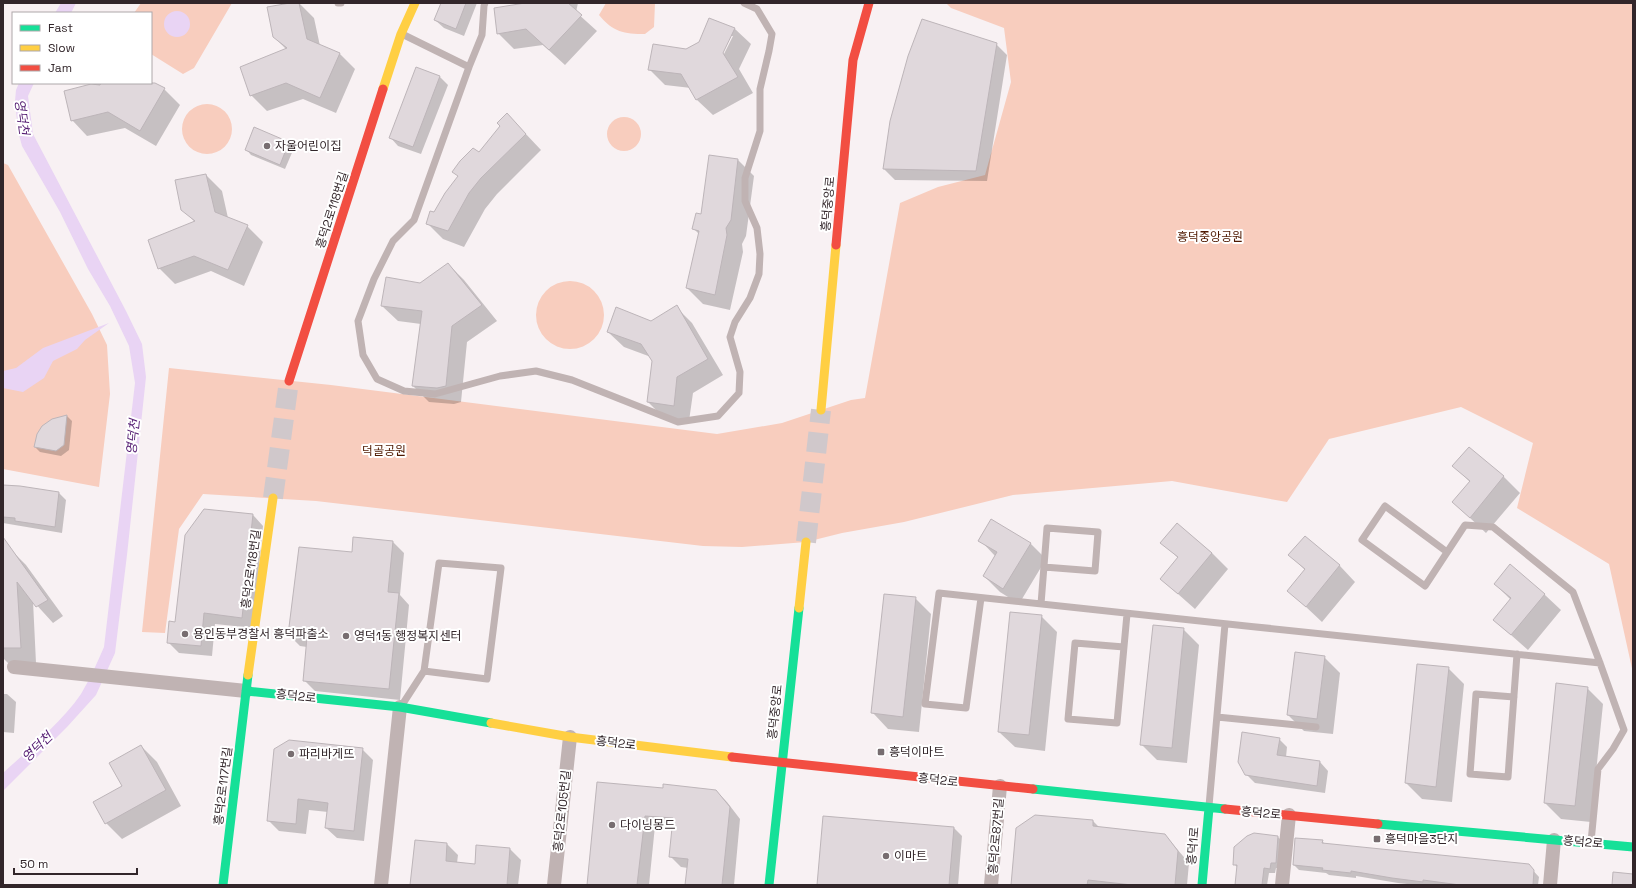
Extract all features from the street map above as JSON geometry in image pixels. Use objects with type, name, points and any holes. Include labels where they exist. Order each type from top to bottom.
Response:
[{"type":"street","name":"흥덕2로118번길","points":[[289,381],[401,34],[415,3]]},
{"type":"street","name":"흥덕중앙로","points":[[821,410],[853,60],[869,3]]},
{"type":"street","name":"흥덕2로118번길","points":[[246,691],[273,498]]},
{"type":"street","name":"흥덕중앙로","points":[[769,885],[806,542]]},
{"type":"street","points":[[14,667],[246,691]]},
{"type":"street","name":"흥덕2로","points":[[246,691],[400,707],[570,737],[782,763],[1289,816],[1633,847]]},
{"type":"street","name":"흥덕2로117번길","points":[[223,885],[246,691]]},
{"type":"street","points":[[381,885],[400,707]]},
{"type":"street","name":"흥덕2로105번길","points":[[554,885],[570,737]]},
{"type":"street","name":"흥덕2로87번길","points":[[991,885],[1000,786]]},
{"type":"street","name":"흥덕1로","points":[[1202,885],[1209,808]]},
{"type":"street","points":[[1282,885],[1289,816]]},
{"type":"street","points":[[1550,885],[1554,840]]},
{"type":"lane","points":[[485,3],[482,35],[414,220],[393,241],[374,279],[358,321],[363,355],[377,379],[404,391],[435,394],[500,376],[536,370],[572,380],[678,422],[718,416],[739,393],[740,372],[730,337],[735,322],[750,298],[759,274],[760,254],[757,228],[745,201],[745,178],[760,131],[760,89],[772,34],[757,9],[744,3]]},
{"type":"lane","points":[[401,34],[469,67]]},
{"type":"lane","points":[[1447,552],[1385,506],[1362,540],[1425,586],[1466,525],[1493,527],[1573,592],[1624,730],[1613,749],[1598,769],[1591,843]]},
{"type":"lane","points":[[1041,604],[1047,528],[1098,532],[1095,572],[1044,567]]},
{"type":"lane","points":[[400,707],[424,671],[438,563],[501,568],[487,679],[424,671]]},
{"type":"lane","points":[[981,598],[966,708],[924,704],[939,593],[1600,663]]},
{"type":"lane","points":[[1124,647],[1075,643],[1068,719],[1117,723],[1124,647],[1127,614]]},
{"type":"lane","points":[[1209,808],[1224,624]]},
{"type":"lane","points":[[1514,697],[1476,694],[1470,774],[1508,776],[1514,697],[1517,654]]},
{"type":"lane","points":[[1217,717],[1316,727]]},
{"type":"green space","points":[[141,3],[232,3],[194,68],[183,74],[152,55],[152,12],[135,12]]},
{"type":"green space","points":[[606,3],[655,3],[654,27],[645,34],[619,31],[604,21],[599,15]]},
{"type":"green space","name":"흥덕중앙공원","points":[[946,3],[1633,3],[1633,673],[1609,564],[1517,508],[1533,443],[1461,407],[1329,439],[1287,502],[1172,481],[1013,495],[904,522],[842,533],[806,542],[742,547],[703,546],[316,501],[203,494],[179,529],[165,633],[142,632],[169,368],[331,385],[717,434],[782,423],[851,400],[865,398],[900,203],[938,187],[985,175],[1011,82],[1004,28],[951,8]]},
{"type":"green space","points":[[207,104],[217,106],[225,111],[230,119],[232,129],[230,139],[225,147],[217,152],[207,154],[197,152],[189,147],[184,139],[182,129],[184,119],[189,111],[197,106]]},
{"type":"green space","points":[[621,117],[627,117],[636,122],[640,128],[640,140],[636,146],[627,151],[621,151],[612,146],[607,137],[607,131],[612,122]]},
{"type":"green space","points":[[3,163],[8,165],[92,314],[107,345],[110,394],[99,487],[3,469]]},
{"type":"green space","points":[[563,281],[577,281],[589,286],[599,296],[604,308],[604,322],[599,334],[589,344],[577,349],[563,349],[551,344],[541,334],[536,322],[536,308],[541,296],[551,286]]},
{"type":"water","points":[[61,3],[76,3],[72,12],[56,12]]},
{"type":"water","points":[[177,11],[186,15],[190,24],[186,33],[177,37],[168,33],[164,24],[168,15]]},
{"type":"water","name":"영덕천","points":[[19,84],[34,84],[28,96],[33,134],[142,344],[146,377],[115,653],[96,695],[67,727],[3,791],[3,773],[44,735],[73,704],[87,683],[104,647],[135,383],[129,346],[110,306],[88,269],[60,212],[22,146],[18,131],[15,101],[16,90]]},
{"type":"water","points":[[109,323],[85,340],[77,349],[53,361],[44,378],[23,392],[3,388],[3,371],[16,368],[43,348]]},
{"type":"building","points":[[299,3],[307,39],[340,53],[320,98],[286,83],[250,96],[240,67],[287,48],[273,37],[267,7]]},
{"type":"building","points":[[441,3],[466,3],[456,29],[434,20]]},
{"type":"building","points":[[525,3],[568,3],[582,15],[549,50],[526,29],[497,34],[494,8]]},
{"type":"building","points":[[709,18],[735,28],[723,53],[738,77],[696,100],[681,74],[648,70],[653,44],[686,49],[699,42]]},
{"type":"building","points":[[922,19],[997,43],[976,171],[883,169],[890,121],[908,56]]},
{"type":"building","points":[[416,67],[440,76],[413,147],[389,138]]},
{"type":"building","points":[[155,83],[165,88],[140,131],[108,112],[71,121],[64,91],[91,84]]},
{"type":"building","points":[[507,113],[526,134],[481,178],[469,193],[448,231],[426,224],[430,211],[434,212],[445,193],[458,176],[452,172],[460,161],[473,148],[479,152],[500,126],[497,123]]},
{"type":"building","name":"자울어린이집","points":[[254,127],[289,142],[280,165],[245,150]]},
{"type":"building","points":[[709,155],[738,159],[731,220],[726,228],[727,235],[715,295],[686,288],[699,231],[692,229],[696,213],[701,214]]},
{"type":"building","points":[[206,174],[215,212],[248,225],[228,270],[194,256],[158,269],[148,240],[195,221],[181,210],[175,180]]},
{"type":"building","points":[[448,263],[482,305],[452,326],[446,386],[437,388],[412,386],[422,311],[381,306],[386,277],[420,283]]},
{"type":"building","points":[[677,305],[708,359],[677,377],[674,406],[647,402],[652,361],[641,344],[607,332],[616,307],[651,321]]},
{"type":"building","points":[[67,415],[64,445],[56,451],[34,447],[37,434],[42,426],[52,419]]},
{"type":"building","points":[[1469,447],[1504,476],[1470,518],[1452,502],[1470,481],[1452,466]]},
{"type":"building","points":[[3,485],[59,492],[55,527],[15,521],[15,518],[3,517]]},
{"type":"building","points":[[204,509],[253,514],[242,618],[204,613],[201,646],[167,643],[169,621],[175,622],[185,535]]},
{"type":"building","points":[[991,519],[1031,543],[1003,589],[983,576],[997,552],[978,541]]},
{"type":"building","points":[[1177,523],[1212,553],[1178,594],[1160,579],[1178,557],[1160,543]]},
{"type":"building","points":[[1305,536],[1340,565],[1306,607],[1287,591],[1305,569],[1288,555]]},
{"type":"building","points":[[3,537],[48,600],[36,607],[17,582],[21,648],[3,648]]},
{"type":"building","name":"영덕1동 행정복지센터","points":[[353,537],[393,541],[388,592],[399,593],[389,689],[303,681],[307,637],[288,635],[299,547],[352,552]]},
{"type":"building","points":[[1510,564],[1545,594],[1511,635],[1493,620],[1511,598],[1494,584]]},
{"type":"building","points":[[884,594],[916,597],[903,717],[871,713]]},
{"type":"building","points":[[1010,612],[1042,615],[1029,735],[998,732]]},
{"type":"building","points":[[1153,625],[1184,628],[1172,748],[1140,745]]},
{"type":"building","points":[[1295,652],[1325,656],[1317,719],[1287,715]]},
{"type":"building","points":[[1417,664],[1449,667],[1436,787],[1405,783]]},
{"type":"building","points":[[1556,683],[1588,687],[1575,806],[1544,803]]},
{"type":"building","points":[[1242,732],[1280,738],[1277,755],[1320,761],[1317,786],[1245,775],[1238,762]]},
{"type":"building","points":[[289,740],[363,748],[354,831],[325,828],[328,803],[298,799],[296,824],[267,821],[274,749]]},
{"type":"building","points":[[141,745],[166,790],[105,824],[93,802],[122,786],[109,763]]},
{"type":"building","points":[[597,782],[663,788],[663,784],[716,790],[730,807],[722,885],[685,885],[688,859],[669,857],[673,818],[645,816],[637,885],[587,885]]},
{"type":"building","points":[[1035,815],[1093,820],[1093,826],[1165,834],[1178,851],[1175,885],[1132,885],[1088,880],[1087,885],[1011,885],[1016,828]]},
{"type":"building","name":"이마트","points":[[823,816],[954,827],[949,885],[817,885]]},
{"type":"building","points":[[1254,833],[1278,836],[1276,863],[1271,863],[1270,869],[1264,868],[1262,885],[1235,885],[1237,865],[1233,865],[1234,847],[1247,836]]},
{"type":"building","points":[[1295,838],[1323,840],[1322,843],[1529,864],[1534,870],[1533,885],[1460,885],[1423,880],[1423,882],[1351,871],[1351,873],[1293,865]]},
{"type":"building","points":[[415,840],[447,843],[446,861],[475,864],[476,845],[510,848],[507,885],[410,885]]},
{"type":"building","points":[[1613,872],[1633,874],[1633,885],[1612,885]]},
{"type":"tunnel","points":[[273,498],[289,381]]},
{"type":"tunnel","points":[[806,542],[821,410]]},
{"type":"traffic: fast","points":[[769,885],[799,608]]},
{"type":"traffic: fast","points":[[223,885],[248,675]]},
{"type":"traffic: fast","points":[[246,691],[400,707],[491,723]]},
{"type":"traffic: fast","points":[[1033,789],[1225,809]]},
{"type":"traffic: fast","points":[[1202,885],[1209,808]]},
{"type":"traffic: fast","points":[[1378,824],[1633,847]]},
{"type":"traffic: slow","points":[[383,89],[401,34],[415,3]]},
{"type":"traffic: slow","points":[[821,410],[836,245]]},
{"type":"traffic: slow","points":[[248,675],[273,498]]},
{"type":"traffic: slow","points":[[799,608],[806,542]]},
{"type":"traffic: slow","points":[[491,723],[570,737],[732,757]]},
{"type":"traffic: jam","points":[[836,245],[853,60],[869,3]]},
{"type":"traffic: jam","points":[[289,381],[383,89]]},
{"type":"traffic: jam","points":[[732,757],[1033,789]]},
{"type":"traffic: jam","points":[[1225,809],[1378,824]]},
{"type":"place","name":"자울어린이집","points":[[267,146]]},
{"type":"place","name":"용인동부경찰서 흥덕파출소","points":[[185,634]]},
{"type":"place","name":"영덕1동 행정복지센터","points":[[346,636]]},
{"type":"place","name":"흥덕이마트","points":[[881,752]]},
{"type":"place","name":"파리바게뜨","points":[[291,754]]},
{"type":"place","name":"다이닝몽드","points":[[612,825]]},
{"type":"place","name":"흥덕마을3단지","points":[[1377,839]]},
{"type":"place","name":"이마트","points":[[886,856]]},
{"type":"park label","name":"덕골공원","points":[[384,451]]}]
